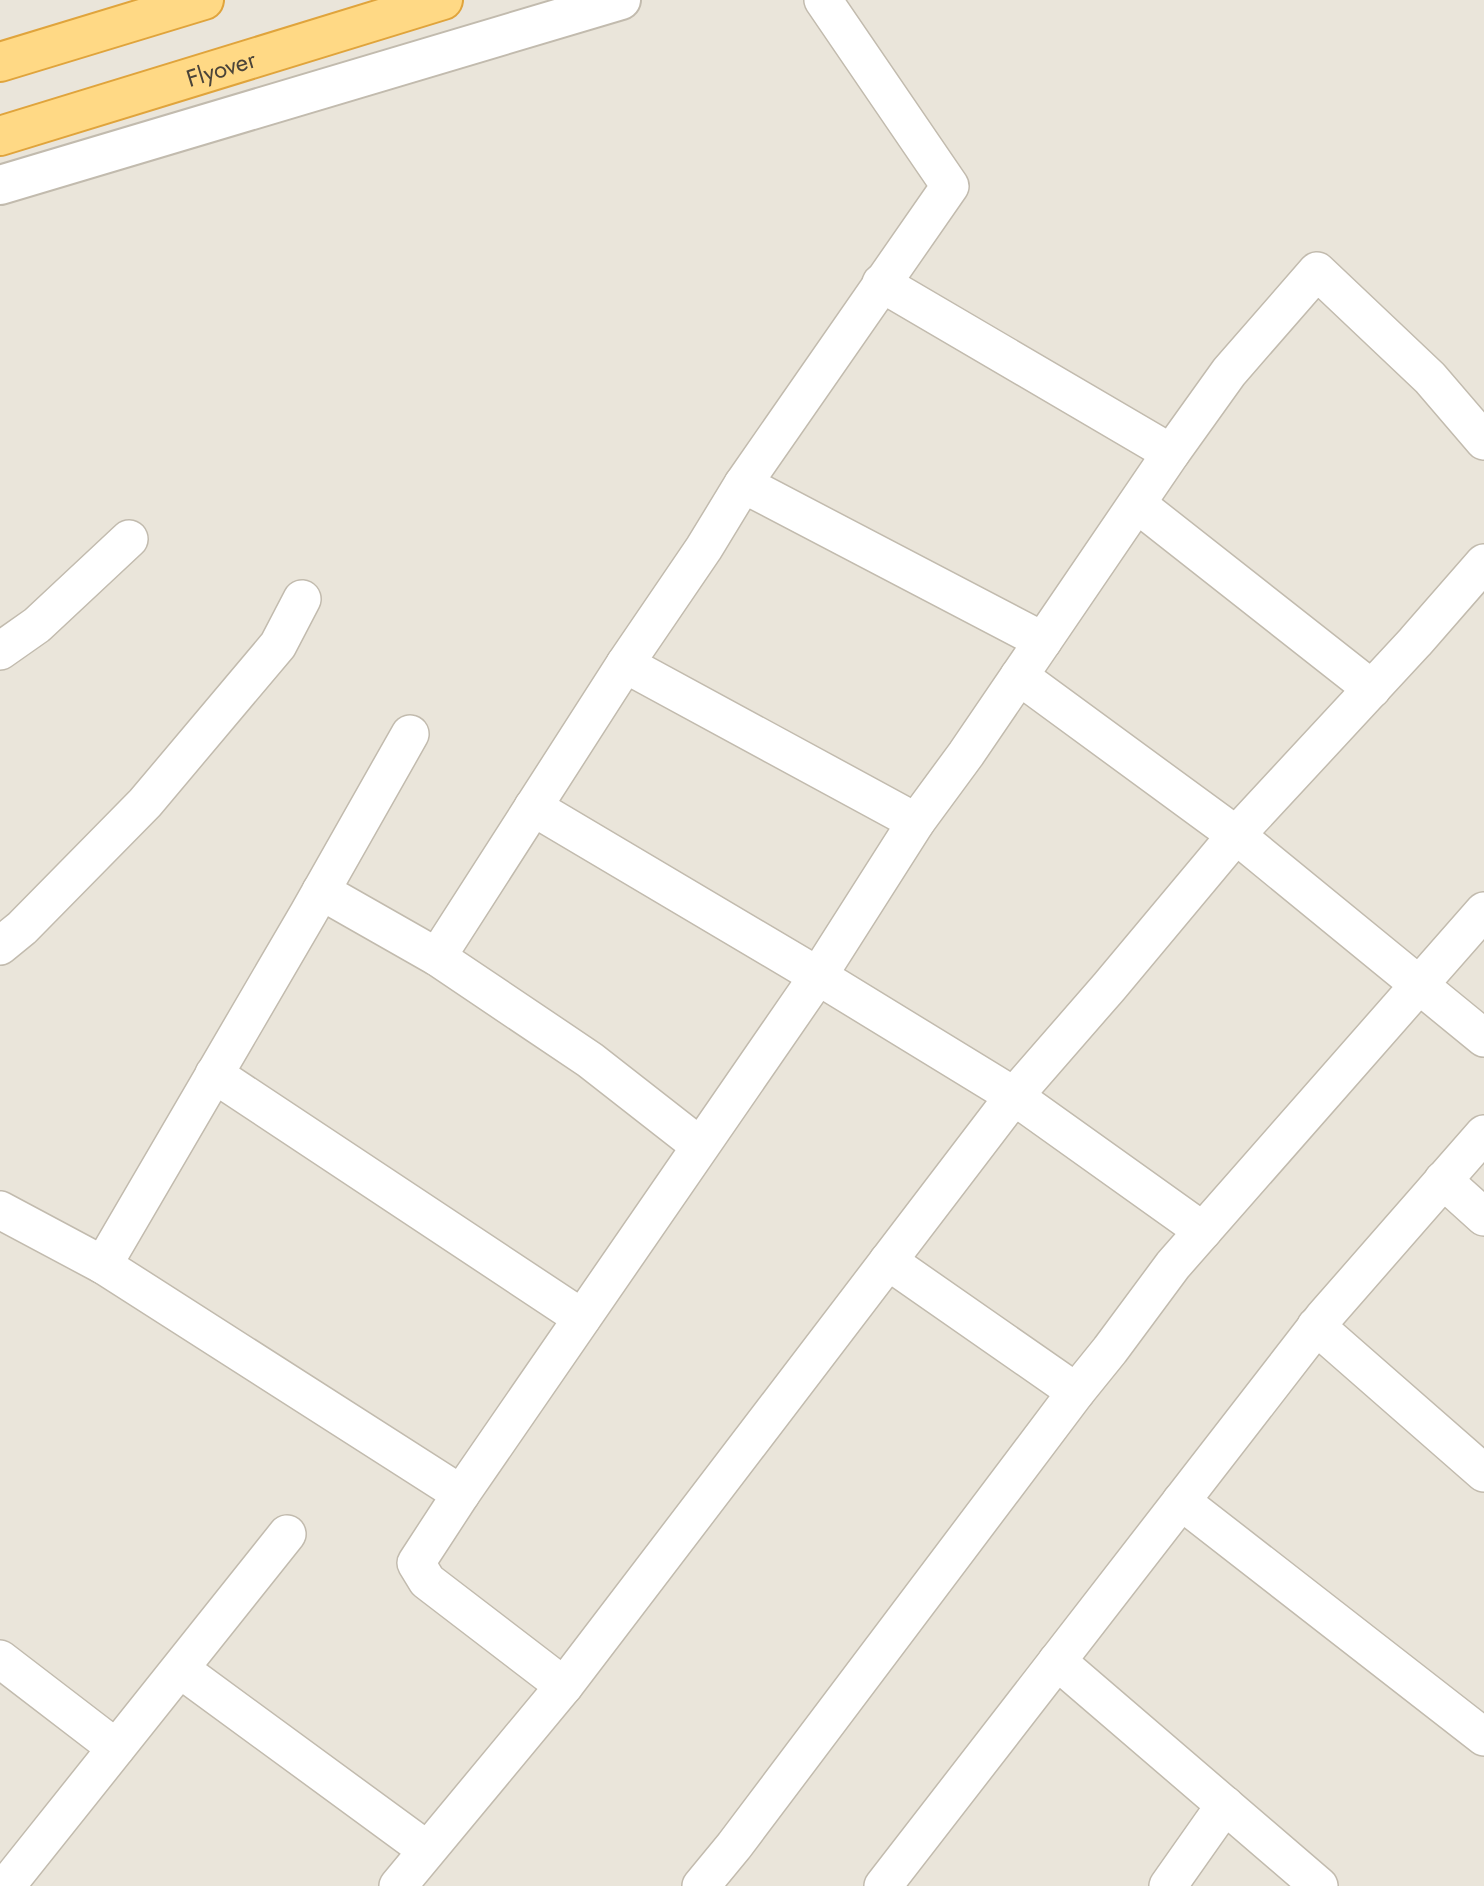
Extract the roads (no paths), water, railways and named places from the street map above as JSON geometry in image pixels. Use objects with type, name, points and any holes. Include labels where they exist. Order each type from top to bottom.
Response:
[{"type":"highway","points":[[0,62],[204,0]]},
{"type":"highway","name":"Flyover","points":[[0,136],[443,0]]},
{"type":"street","points":[[0,185],[621,0]]},
{"type":"street","points":[[437,957],[743,484],[950,186],[822,0]]},
{"type":"street","points":[[564,1686],[427,1580],[416,1563],[818,976],[916,822],[1229,372],[1317,271],[1430,378],[1484,440]]},
{"type":"street","points":[[881,284],[1171,453]]},
{"type":"street","points":[[743,484],[1042,641]]},
{"type":"street","points":[[1138,504],[1372,689]]},
{"type":"street","points":[[0,652],[37,625],[129,539]]},
{"type":"street","points":[[398,1886],[564,1686],[1014,1096],[1109,988],[1236,835],[1415,642],[1484,563]]},
{"type":"street","points":[[0,946],[22,928],[145,803],[278,645],[302,599]]},
{"type":"street","points":[[625,664],[916,822]]},
{"type":"street","points":[[1019,676],[1236,835],[1484,1038]]},
{"type":"street","points":[[103,1265],[410,734]]},
{"type":"street","points":[[533,807],[1014,1096],[1203,1231]]},
{"type":"street","points":[[321,891],[437,957],[590,1060],[701,1146]]},
{"type":"street","points":[[701,1886],[734,1846],[1172,1265],[1484,911]]},
{"type":"street","points":[[214,1074],[582,1318]]},
{"type":"street","points":[[883,1886],[1316,1326],[1484,1133]]},
{"type":"street","points":[[1443,1180],[1484,1217]]},
{"type":"street","points":[[0,1210],[103,1265],[461,1494]]},
{"type":"street","points":[[888,1261],[1076,1392]]},
{"type":"street","points":[[1316,1326],[1484,1473]]},
{"type":"street","points":[[1181,1500],[1484,1737]]},
{"type":"street","points":[[11,1880],[287,1534]]},
{"type":"street","points":[[0,1659],[116,1748]]},
{"type":"street","points":[[1057,1661],[1318,1886]]},
{"type":"street","points":[[180,1669],[427,1850]]},
{"type":"street","points":[[1168,1886],[1225,1805]]}]
